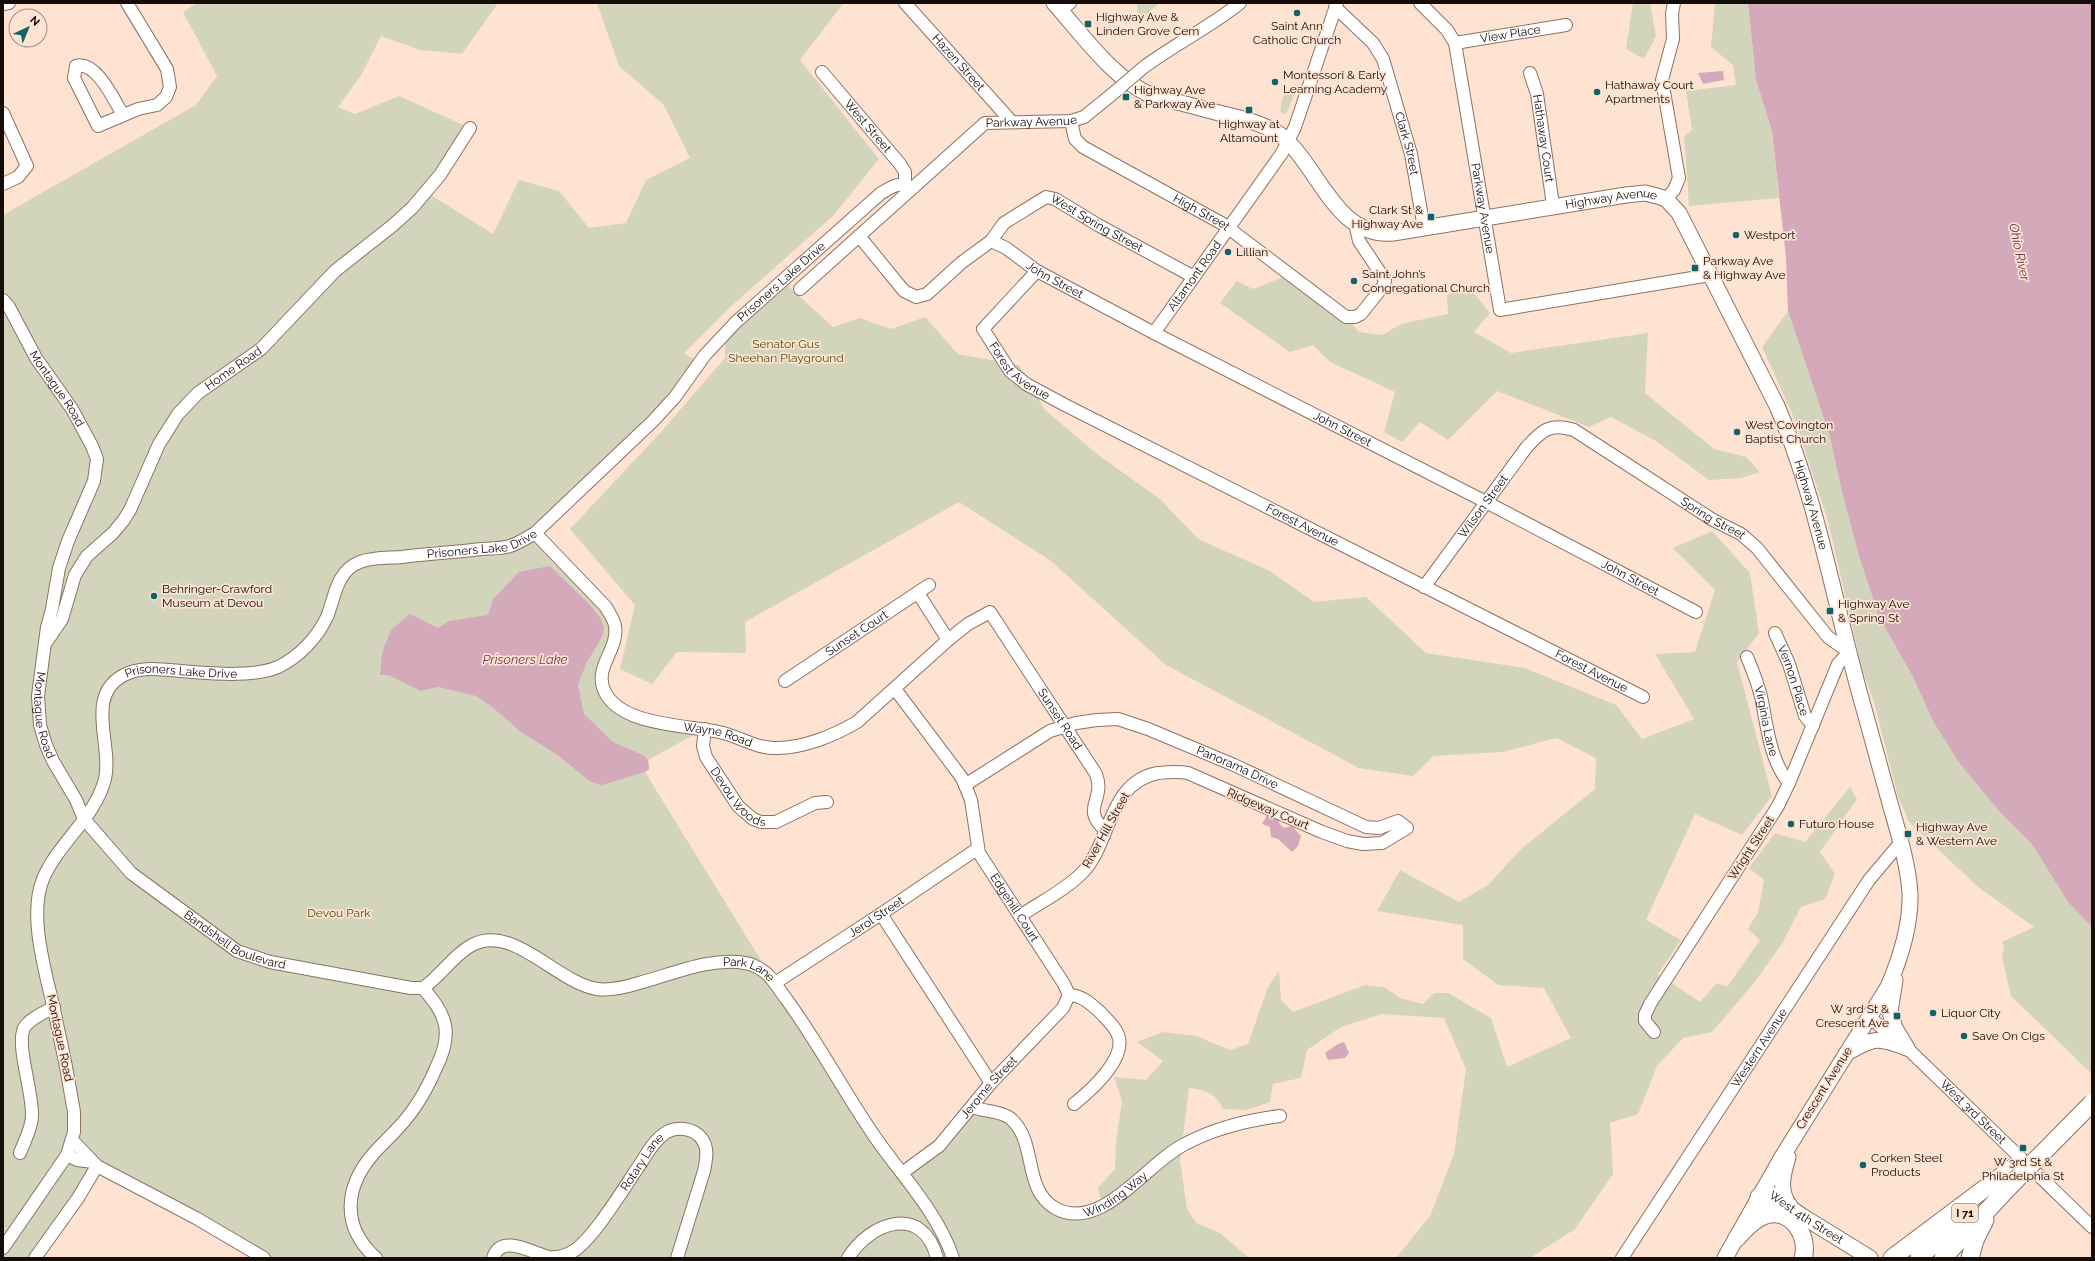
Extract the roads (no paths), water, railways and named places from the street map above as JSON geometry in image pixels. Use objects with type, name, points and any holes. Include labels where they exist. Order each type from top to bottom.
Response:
[{"type":"highway","name":"I 71","points":[[1919,1258],[2092,1091]]},
{"type":"highway","name":"I 71","points":[[1942,1258],[2010,1186],[2092,1103]]},
{"type":"highway","points":[[1892,1258],[2012,1168]]},
{"type":"highway","points":[[1970,1258],[1981,1228],[2010,1186]]},
{"type":"highway","points":[[1762,1193],[1792,1214],[1803,1236],[1803,1258]]},
{"type":"highway","points":[[1736,1238],[1755,1220],[1764,1215],[1774,1213],[1792,1214]]},
{"type":"main road","name":"Highway Avenue","points":[[1061,5],[1118,73],[1138,90],[1262,125],[1272,130],[1288,142],[1297,152],[1341,211],[1355,223],[1368,231],[1381,234],[1424,228],[1553,205],[1645,193],[1666,199],[1679,213],[1789,435],[1816,523],[1848,652],[1901,842]]},
{"type":"main road","name":"Crescent Avenue","points":[[1725,1258],[1796,1135],[1888,987],[1906,937],[1909,919],[1908,880],[1901,842]]},
{"type":"main road","points":[[1895,970],[1895,987],[1890,1012],[1895,1028],[1907,1048]]},
{"type":"main road","points":[[1845,1055],[1862,1044],[1880,1040],[1886,1040],[1907,1048]]},
{"type":"main road","points":[[1792,1214],[1786,1201],[1782,1183],[1783,1172],[1796,1135]]},
{"type":"main road","name":"West 4th Street","points":[[1792,1214],[1870,1258]]},
{"type":"street","points":[[3,4],[9,3]]},
{"type":"street","points":[[123,115],[96,73],[89,66],[82,64],[76,66],[74,78],[98,126],[123,115],[157,105],[166,97],[170,87],[167,69],[127,3]]},
{"type":"street","name":"Hazen Street","points":[[905,3],[1012,121]]},
{"type":"street","name":"Parkway Avenue","points":[[800,289],[859,236],[908,187],[985,123],[1012,121],[1071,121],[1084,117],[1164,52],[1213,24],[1240,3]]},
{"type":"street","name":"Parkway Avenue","points":[[1420,3],[1447,30],[1455,43],[1500,310],[1710,275]]},
{"type":"street","points":[[1666,199],[1674,190],[1679,178],[1662,80],[1673,39],[1672,13],[1674,3]]},
{"type":"street","name":"Altamont Road","points":[[1154,333],[1274,166],[1288,142],[1336,5]]},
{"type":"street","name":"Clark Street","points":[[1336,5],[1373,43],[1383,59],[1410,154],[1424,228]]},
{"type":"street","name":"View Place","points":[[1455,43],[1566,25]]},
{"type":"street","name":"West Street","points":[[822,72],[900,164],[905,172],[908,187]]},
{"type":"street","name":"Hathaway Court","points":[[1530,73],[1537,94],[1553,205]]},
{"type":"street","points":[[3,113],[27,166],[18,177],[3,184]]},
{"type":"street","name":"High Street","points":[[1071,121],[1075,139],[1084,147],[1229,229],[1346,317],[1356,317],[1361,314],[1384,284],[1385,280],[1359,240],[1355,223]]},
{"type":"street","name":"Home Road","points":[[46,642],[62,619],[75,575],[87,556],[113,533],[124,520],[130,510],[159,444],[178,414],[198,393],[261,349],[335,271],[392,226],[412,208],[440,175],[470,128]]},
{"type":"street","name":"Prisoners Lake Drive","points":[[84,819],[98,798],[105,778],[107,759],[102,709],[107,690],[116,680],[135,671],[158,669],[244,673],[262,672],[278,667],[300,652],[318,632],[327,616],[342,576],[358,563],[385,558],[502,548],[521,541],[535,533],[653,421],[675,397],[705,355],[736,322],[880,194],[891,186],[908,187]]},
{"type":"street","name":"West Spring Street","points":[[859,236],[904,292],[916,297],[922,296],[931,291],[961,263],[992,241],[1004,223],[1046,197],[1056,199],[1098,225],[1194,277]]},
{"type":"street","name":"John Street","points":[[992,241],[1006,248],[1037,271],[1154,333],[1486,502],[1696,612]]},
{"type":"street","name":"Forest Avenue","points":[[1037,271],[983,329],[1010,372],[1026,384],[1343,547],[1643,697]]},
{"type":"street","name":"Montague Road","points":[[3,300],[9,306],[42,368],[72,409],[92,446],[97,460],[94,481],[58,568],[52,609],[47,627],[38,696],[40,725],[53,761],[76,800],[84,819],[51,863],[39,891],[37,919],[75,1122],[72,1140],[67,1155],[3,1248]]},
{"type":"street","name":"Spring Street","points":[[1546,429],[1552,427],[1564,427],[1574,430],[1713,520],[1741,534],[1757,548],[1828,637],[1848,652]]},
{"type":"street","name":"Wilson Street","points":[[1424,587],[1526,448],[1540,432],[1546,429]]},
{"type":"street","name":"Wayne Road","points":[[535,533],[606,607],[614,620],[615,640],[606,661],[602,682],[607,696],[615,706],[625,712],[650,720],[728,734],[757,746],[776,748],[796,746],[847,728],[857,722],[895,689],[948,640],[968,624],[990,612]]},
{"type":"street","name":"Sunset Court","points":[[785,681],[929,585]]},
{"type":"street","points":[[918,592],[948,640]]},
{"type":"street","name":"Sunset Road","points":[[990,612],[1096,774],[1099,788],[1092,811],[1094,819],[1105,830]]},
{"type":"street","name":"Vernon Place","points":[[1775,633],[1789,664],[1805,716],[1813,726]]},
{"type":"street","name":"Wright Street","points":[[1654,1032],[1644,1021],[1650,1004],[1766,826],[1789,783],[1838,664],[1848,652]]},
{"type":"street","name":"Virginia Lane","points":[[1747,657],[1758,687],[1764,719],[1779,770],[1789,783]]},
{"type":"street","name":"Edgehill Court","points":[[895,689],[952,764],[965,785],[972,800],[977,849],[990,873],[1020,916],[1069,995]]},
{"type":"street","name":"Panorama Drive","points":[[965,785],[1037,739],[1064,726],[1097,720],[1123,720],[1234,765],[1366,827],[1378,828],[1398,821],[1405,825],[1407,828],[1382,843]]},
{"type":"street","name":"Devou Woods","points":[[705,729],[703,746],[706,757],[738,806],[753,819],[761,822],[776,822],[815,803],[827,802]]},
{"type":"street","name":"Ridgeway Court","points":[[1154,774],[1171,771],[1188,774],[1328,834],[1363,844],[1382,843]]},
{"type":"street","name":"River Hill Street","points":[[1020,916],[1082,874],[1100,845],[1105,830],[1125,793],[1137,782],[1154,774]]},
{"type":"street","name":"Bandshell Boulevard","points":[[84,819],[131,873],[237,951],[270,962],[412,988],[423,988]]},
{"type":"street","name":"Western Avenue","points":[[1622,1258],[1869,880],[1901,842]]},
{"type":"street","name":"Jerol Street","points":[[775,983],[977,849]]},
{"type":"street","points":[[881,914],[991,1083]]},
{"type":"street","name":"Park Lane","points":[[423,988],[465,949],[474,944],[496,941],[523,950],[574,982],[603,990],[627,986],[696,967],[726,962],[753,965],[769,975],[820,1047],[875,1136],[937,1225],[953,1258]]},
{"type":"street","points":[[376,1258],[361,1241],[355,1230],[350,1212],[351,1198],[354,1183],[364,1167],[412,1111],[442,1057],[446,1042],[444,1022],[438,1007],[423,988]]},
{"type":"street","points":[[1069,995],[1083,999],[1109,1021],[1117,1033],[1120,1045],[1113,1063],[1097,1083],[1074,1104]]},
{"type":"street","name":"Jerome Street","points":[[902,1173],[938,1146],[991,1083],[1063,1008],[1069,995]]},
{"type":"street","points":[[20,1153],[32,1118],[30,1085],[21,1042],[24,1027],[40,1014],[54,1007]]},
{"type":"street","name":"West 3rd Street","points":[[1870,1017],[1907,1048],[2092,1227]]},
{"type":"street","name":"Winding Way","points":[[972,1107],[1003,1114],[1015,1124],[1022,1133],[1027,1145],[1036,1185],[1042,1196],[1054,1207],[1064,1212],[1077,1214],[1102,1207],[1116,1198],[1164,1156],[1185,1144],[1228,1127],[1280,1116]]},
{"type":"street","name":"Rotary Lane","points":[[493,1258],[499,1249],[506,1246],[522,1247],[554,1257],[566,1256],[575,1250],[602,1218],[653,1145],[669,1131],[686,1129],[694,1132],[701,1138],[705,1145],[706,1158],[704,1171],[677,1258]]},
{"type":"street","points":[[72,1140],[81,1147],[95,1164]]},
{"type":"street","points":[[67,1155],[77,1160],[95,1164],[196,1218],[264,1258]]},
{"type":"street","points":[[35,1258],[78,1198],[95,1164]]},
{"type":"street","points":[[848,1258],[856,1247],[869,1234],[881,1227],[901,1223],[922,1231],[931,1242],[937,1258]]},
{"type":"water","name":"Ohio River","points":[[1748,3],[2092,3],[2092,927],[2068,902],[2031,843],[2000,812],[1960,764],[1934,723],[1912,675],[1879,617],[1859,556],[1841,488],[1830,437],[1788,311],[1786,258],[1772,131],[1756,80]]},
{"type":"water","points":[[1723,71],[1724,80],[1703,84],[1698,73]]},
{"type":"water","name":"Prisoners Lake","points":[[550,566],[590,605],[601,619],[604,628],[603,635],[586,664],[578,685],[584,714],[613,742],[643,755],[648,760],[649,769],[645,772],[602,785],[591,782],[556,754],[521,732],[491,706],[476,696],[438,687],[420,691],[389,675],[380,675],[382,653],[391,630],[410,614],[438,628],[449,621],[488,615],[493,599],[519,572]]},
{"type":"water","points":[[1267,815],[1280,817],[1279,823],[1284,828],[1292,826],[1301,836],[1298,846],[1292,852],[1278,839],[1271,837],[1270,827],[1262,824]]},
{"type":"water","points":[[1344,1042],[1349,1053],[1345,1058],[1328,1060],[1325,1053],[1338,1044]]},
{"type":"place","name":"Saint Ann Catholic Church","points":[[1297,13]]},
{"type":"place","name":"Highway Ave & Linden Grove Cem","points":[[1088,24]]},
{"type":"place","name":"Montessori & Early Learning Academy","points":[[1275,82]]},
{"type":"place","name":"Hathaway Court Apartments","points":[[1597,92]]},
{"type":"place","name":"Highway Ave & Parkway Ave","points":[[1126,97]]},
{"type":"place","name":"Highway at Altamount","points":[[1249,110]]},
{"type":"place","name":"Clark St & Highway Ave","points":[[1431,217]]},
{"type":"place","name":"Westport","points":[[1736,235]]},
{"type":"place","name":"Lillian","points":[[1228,252]]},
{"type":"place","name":"Parkway Ave & Highway Ave","points":[[1695,268]]},
{"type":"place","name":"Saint John’s Congregational Church","points":[[1354,281]]},
{"type":"place","name":"West Covington Baptist Church","points":[[1737,432]]},
{"type":"place","name":"Behringer-Crawford Museum at Devou","points":[[154,596]]},
{"type":"place","name":"Highway Ave & Spring St","points":[[1830,611]]},
{"type":"place","name":"Futuro House","points":[[1791,824]]},
{"type":"place","name":"Highway Ave & Western Ave","points":[[1908,834]]},
{"type":"place","name":"Liquor City","points":[[1933,1013]]},
{"type":"place","name":"W 3rd St & Crescent Ave","points":[[1897,1016]]},
{"type":"place","name":"Save On Cigs","points":[[1964,1036]]},
{"type":"place","name":"W 3rd St & Philadelphia St","points":[[2023,1148]]},
{"type":"place","name":"Corken Steel Products","points":[[1863,1165]]},
{"type":"park label","name":"Senator Gus Sheehan Playground","points":[[786,351]]},
{"type":"park label","name":"Devou Park","points":[[339,913]]}]
